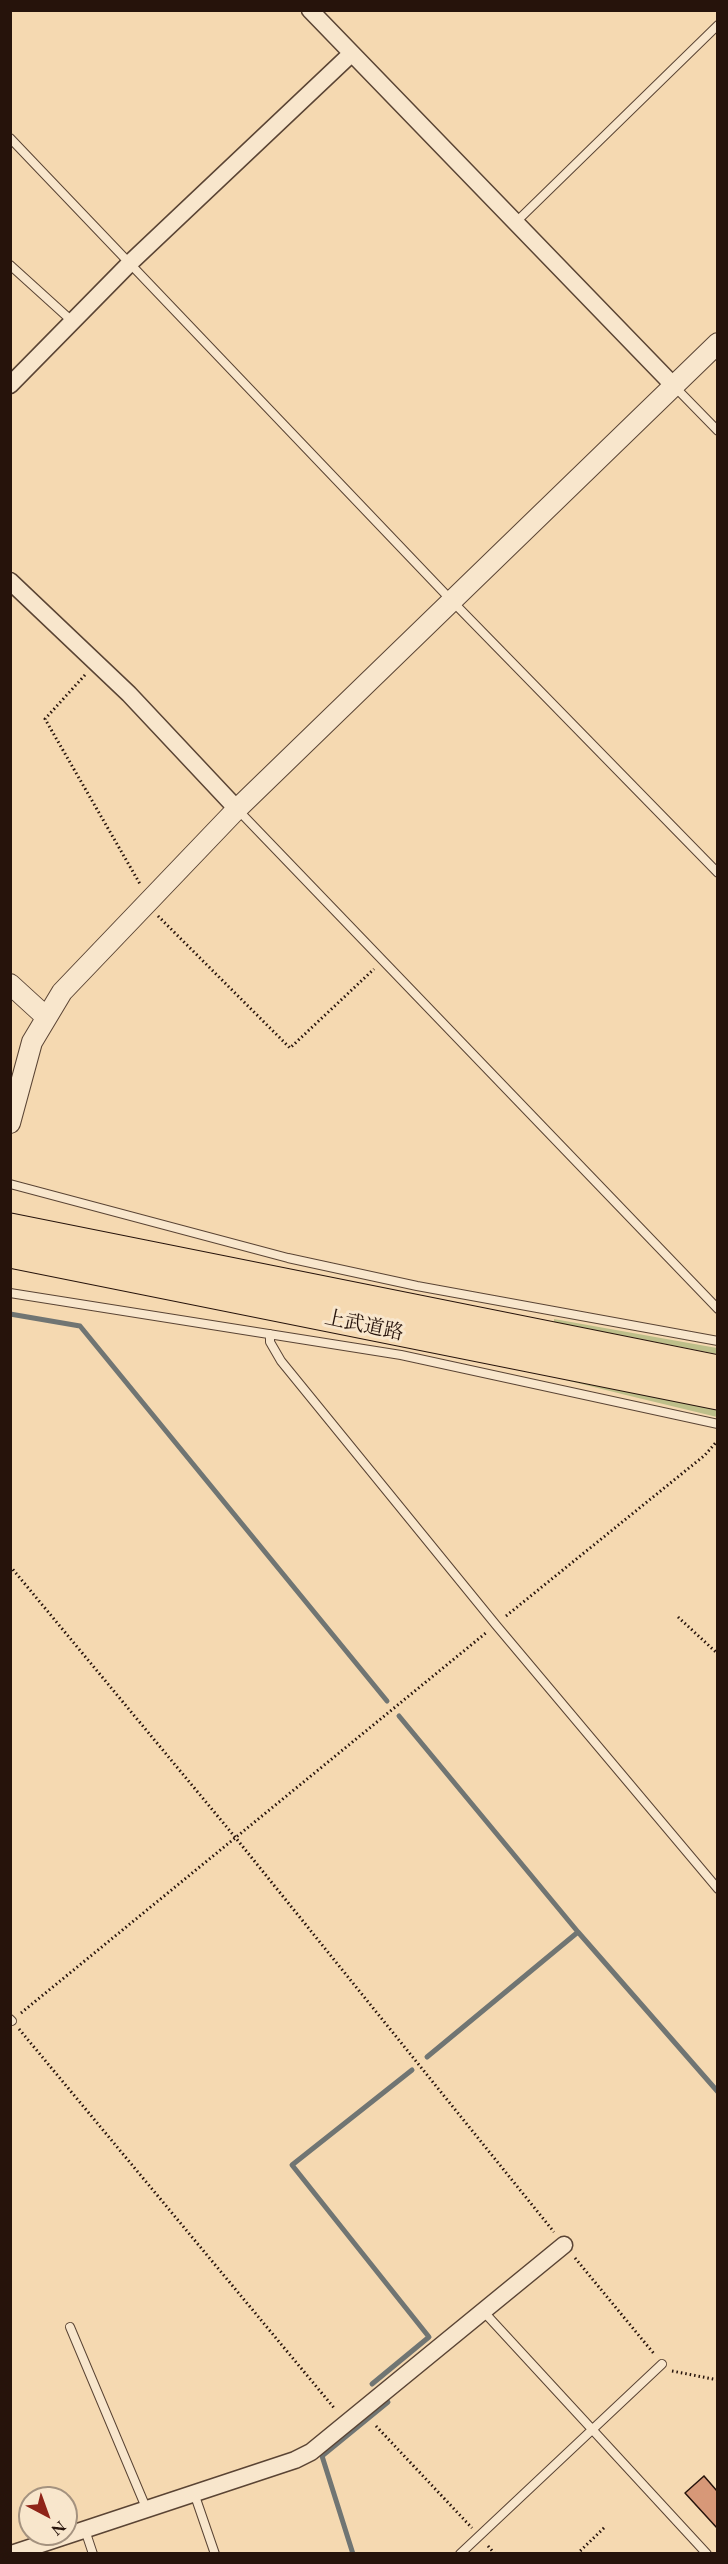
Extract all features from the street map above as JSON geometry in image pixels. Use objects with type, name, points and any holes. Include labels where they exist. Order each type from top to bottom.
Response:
[{"type":"highway","name":"上武道路","points":[[10,1227],[415,1297],[717,1369]]},
{"type":"highway","name":"上武道路","points":[[10,1254],[403,1345],[717,1396]]},
{"type":"street","points":[[310,10],[514,224],[673,385]]},
{"type":"street","points":[[10,385],[131,262],[351,54]]},
{"type":"street","points":[[10,1123],[32,1042],[45,1016],[86,965],[171,881],[237,809],[717,343]]},
{"type":"street","points":[[10,581],[129,694],[237,809]]},
{"type":"street","points":[[10,984],[45,1016]]},
{"type":"street","points":[[11,2553],[147,2510],[304,2456],[564,2245]]},
{"type":"lane","points":[[514,224],[717,25]]},
{"type":"lane","points":[[10,138],[717,873]]},
{"type":"lane","points":[[10,265],[73,322]]},
{"type":"lane","points":[[673,385],[717,431]]},
{"type":"lane","points":[[237,809],[717,1309]]},
{"type":"lane","points":[[10,1184],[288,1258],[415,1297],[717,1341]]},
{"type":"lane","points":[[10,1293],[270,1334],[403,1345],[717,1424]]},
{"type":"lane","points":[[270,1334],[270,1342],[281,1360],[496,1625],[717,1889]]},
{"type":"lane","points":[[483,2311],[707,2553]]},
{"type":"lane","points":[[69,2327],[147,2510]]},
{"type":"lane","points":[[460,2553],[662,2364]]},
{"type":"lane","points":[[194,2493],[215,2553]]},
{"type":"lane","points":[[85,2529],[93,2553]]},
{"type":"path","points":[[347,2423],[11,2020],[705,1455],[717,1440]]},
{"type":"path","points":[[10,1566],[235,1838],[662,2364],[667,2369],[683,2374],[717,2380]]},
{"type":"path","points":[[678,1617],[717,1654]]},
{"type":"path","points":[[376,2426],[495,2553]]},
{"type":"path","points":[[577,2553],[606,2526]]},
{"type":"green space","points":[[554,1319],[717,1348],[717,1354],[554,1322]]},
{"type":"green space","points":[[521,1369],[717,1409],[717,1417],[626,1395]]},
{"type":"building","points":[[704,2476],[717,2491],[717,2528],[685,2493]]},
{"type":"waterway","points":[[10,1314],[80,1326],[387,1701]]},
{"type":"waterway","points":[[399,1716],[578,1932],[718,2092]]},
{"type":"waterway","points":[[427,2057],[578,1932]]},
{"type":"waterway","points":[[372,2384],[429,2337],[292,2165],[412,2070]]},
{"type":"waterway","points":[[353,2554],[322,2456],[388,2402]]}]
